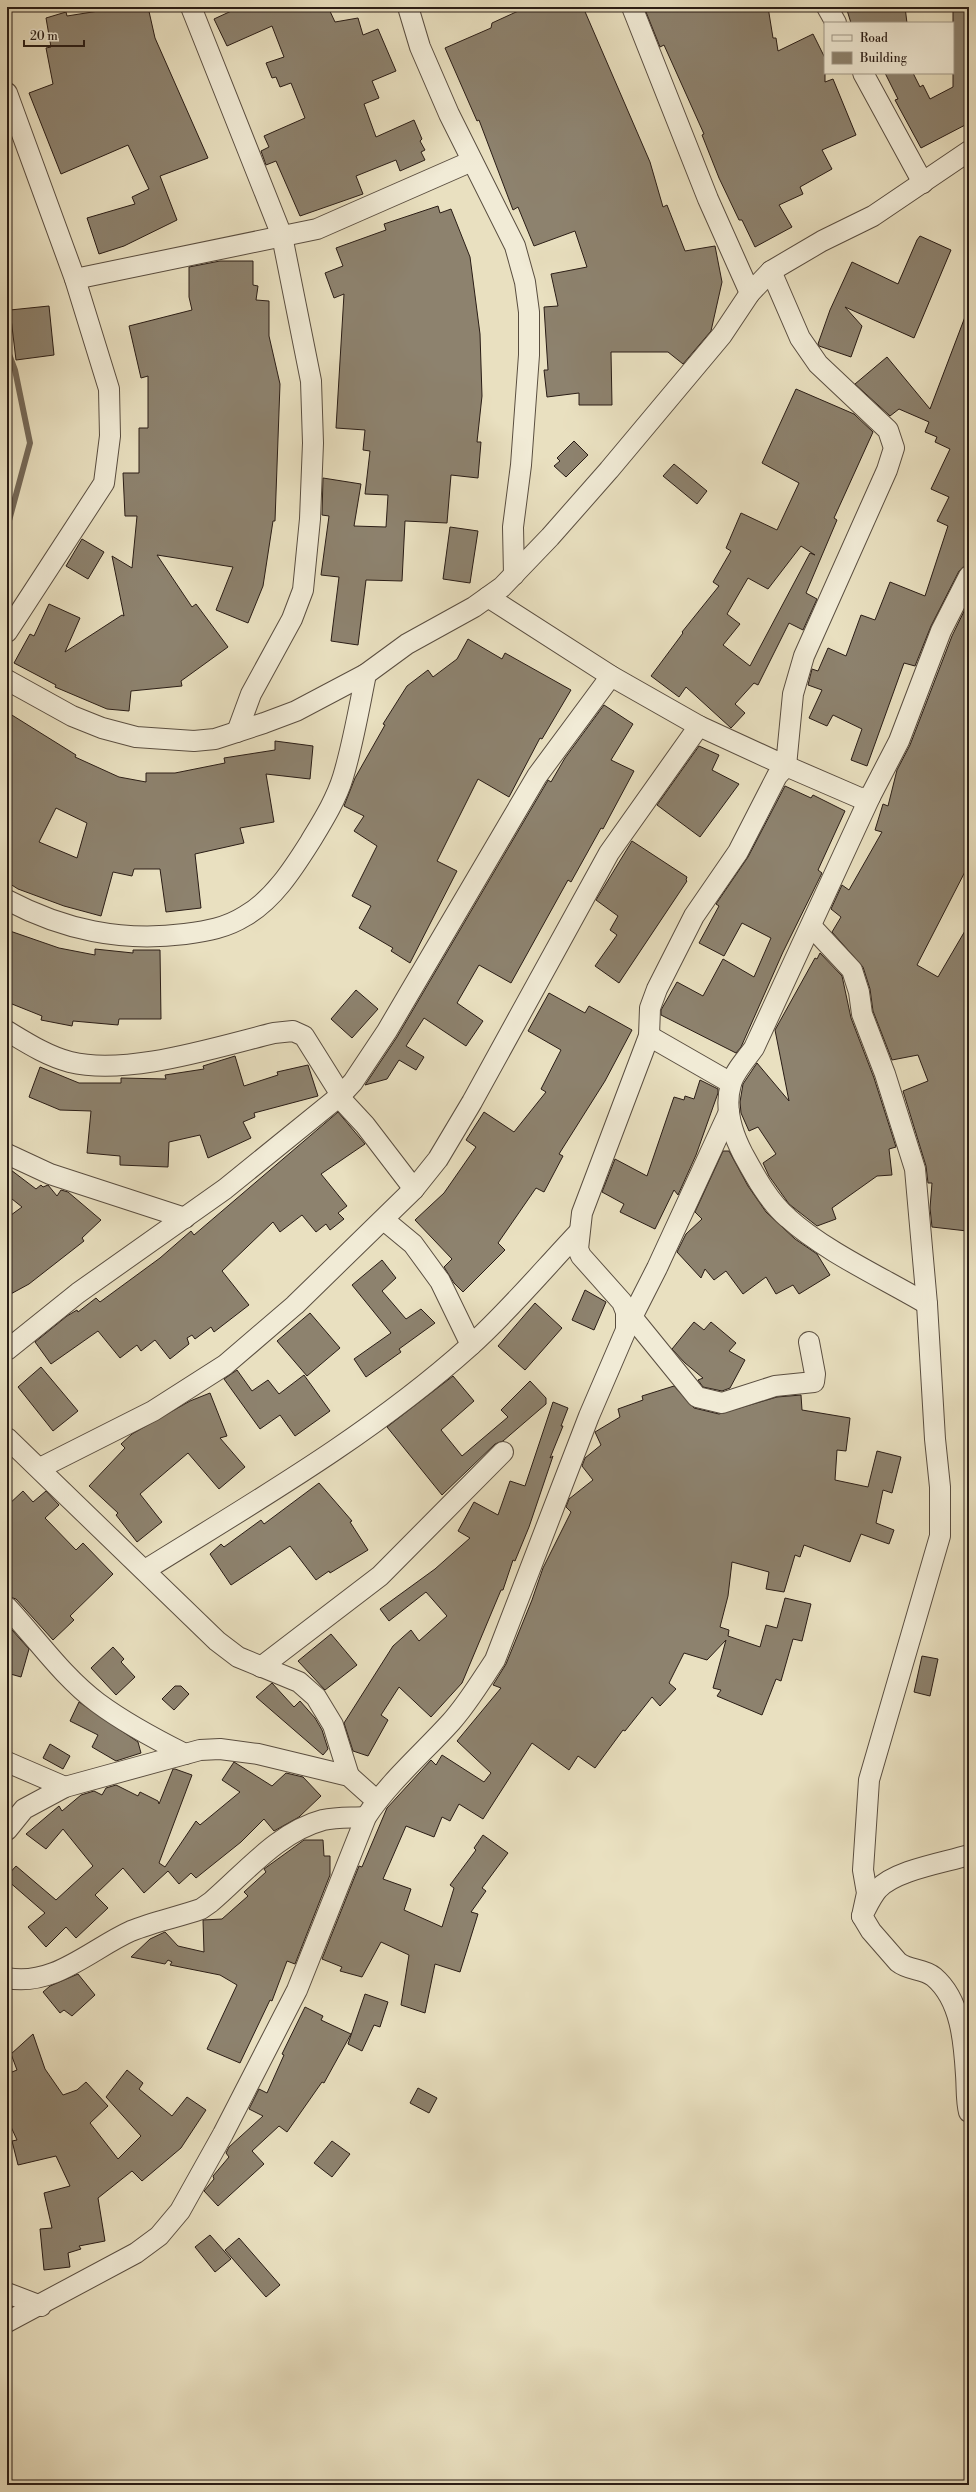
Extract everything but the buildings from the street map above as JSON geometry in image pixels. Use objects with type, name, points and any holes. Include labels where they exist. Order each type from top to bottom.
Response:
[{"type":"street","points":[[191,7],[282,236],[310,381],[313,444],[310,519],[303,590],[292,619],[251,694],[237,732]]},
{"type":"street","points":[[408,7],[423,54],[449,114],[516,246],[529,312],[521,465],[513,527],[514,575]]},
{"type":"street","points":[[632,7],[693,164],[750,293]]},
{"type":"street","points":[[827,7],[835,22]]},
{"type":"street","points":[[864,74],[922,183]]},
{"type":"street","points":[[7,93],[75,279],[109,389],[110,436],[104,483],[7,632]]},
{"type":"street","points":[[7,680],[72,716],[102,728],[136,737],[194,741],[215,739],[296,711],[366,674],[408,644],[474,607],[514,575],[555,532],[688,376],[722,335],[750,293],[771,271],[822,241],[873,216],[969,151]]},
{"type":"street","points":[[75,279],[317,229],[472,160]]},
{"type":"street","points":[[771,271],[800,338],[818,364],[888,430],[894,448],[887,470],[804,656],[793,694],[786,766],[777,776],[738,852],[694,916],[663,974],[650,1008],[649,1036],[597,1168],[582,1213],[578,1232],[578,1249],[581,1256],[622,1302],[629,1323],[697,1397],[722,1403],[775,1386],[814,1382],[815,1374],[809,1342]]},
{"type":"street","points":[[927,1304],[826,1245],[787,1218],[765,1191],[748,1164],[733,1135],[729,1112],[731,1083],[754,1048],[870,797],[899,741],[941,631],[969,576]]},
{"type":"street","points":[[488,597],[611,676],[698,726],[860,798],[870,797]]},
{"type":"street","points":[[7,900],[50,921],[78,929],[119,936],[156,938],[209,931],[228,926],[246,916],[266,900],[287,877],[325,818],[343,778],[366,674]]},
{"type":"street","points":[[7,1350],[78,1293],[185,1218],[271,1154],[340,1096],[353,1082],[387,1031],[537,776],[611,676]]},
{"type":"street","points":[[40,1468],[154,1412],[225,1365],[295,1306],[414,1190],[438,1159],[472,1102],[610,853],[698,726]]},
{"type":"street","points":[[811,926],[852,970],[855,977],[862,1014],[885,1074],[915,1169],[927,1304],[935,1440],[940,1487],[940,1536],[869,1780],[863,1870],[867,1893],[862,1916],[872,1931],[898,1962],[903,1966],[922,1970],[933,1976],[947,1991],[958,2013],[966,2066],[969,2112]]},
{"type":"street","points":[[7,1031],[39,1051],[69,1061],[109,1066],[152,1061],[274,1033],[293,1031],[304,1036],[340,1096],[365,1125],[414,1190]]},
{"type":"street","points":[[649,1036],[731,1083]]},
{"type":"street","points":[[7,2322],[41,2306],[136,2253],[159,2236],[180,2211],[275,2038],[297,1990],[366,1818],[377,1801],[451,1721],[472,1695],[495,1660],[589,1416],[629,1323],[729,1112]]},
{"type":"street","points":[[7,1154],[50,1174],[185,1218]]},
{"type":"street","points":[[384,1220],[413,1244],[440,1281],[471,1345]]},
{"type":"street","points":[[144,1570],[335,1451],[410,1396],[471,1345],[578,1232]]},
{"type":"street","points":[[7,1438],[40,1468],[217,1641],[238,1657],[299,1682],[316,1697],[333,1725],[349,1776]]},
{"type":"street","points":[[261,1667],[380,1576],[503,1452]]},
{"type":"street","points":[[7,1607],[63,1670],[97,1702],[145,1733],[185,1754]]},
{"type":"street","points":[[7,1830],[24,1809],[64,1787],[185,1754],[220,1749],[288,1761],[349,1776],[377,1801]]},
{"type":"street","points":[[7,1762],[64,1787]]},
{"type":"street","points":[[7,1978],[32,1979],[58,1971],[131,1931],[201,1908],[212,1902],[288,1835],[309,1825],[335,1818],[366,1818]]},
{"type":"street","points":[[862,1916],[874,1894],[885,1883],[915,1870],[969,1855]]},
{"type":"street","points":[[7,2293],[41,2306]]},
{"type":"waterway","points":[[7,349],[15,370],[30,443],[7,528]]}]
